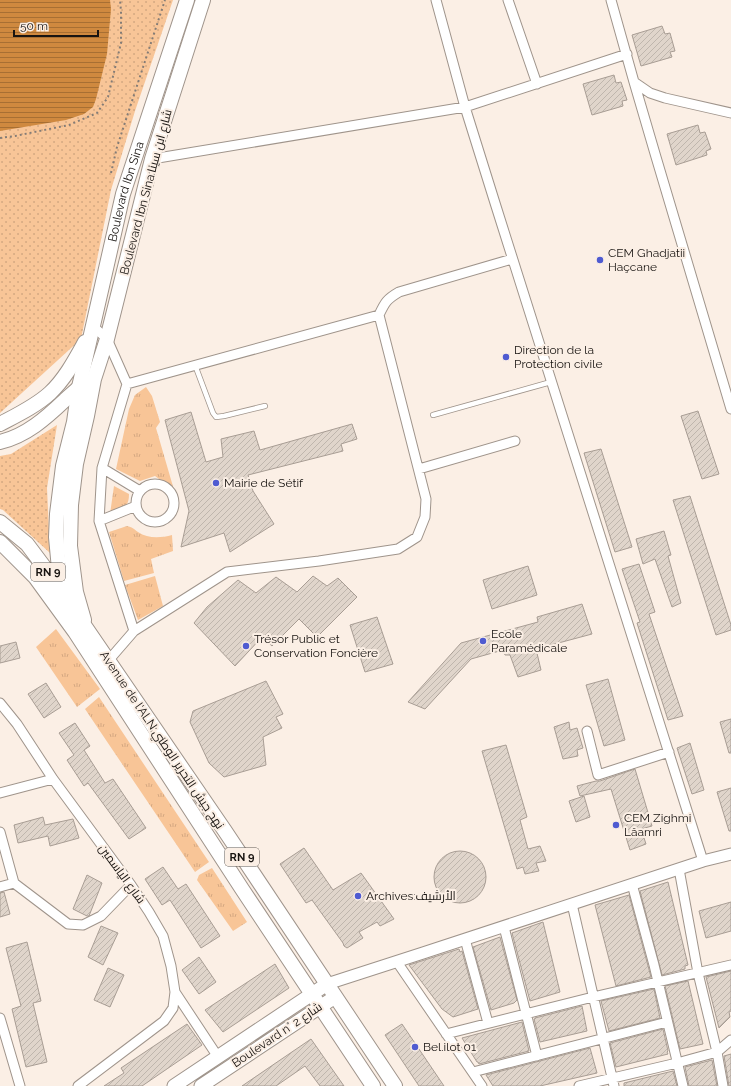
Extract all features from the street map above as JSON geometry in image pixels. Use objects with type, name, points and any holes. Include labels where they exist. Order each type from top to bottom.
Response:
[{"type":"main road","name":"Boulevard Ibn Sina","points":[[81,631],[68,602],[59,569],[56,537],[57,514],[63,466],[74,422],[79,387],[123,194],[187,0]]},
{"type":"main road","name":"Boulevard Ibn Sina:شارع ابن سينا","points":[[107,339],[152,159],[203,0]]},
{"type":"main road","points":[[0,424],[26,411],[50,393],[72,365],[93,326]]},
{"type":"main road","name":"Boulevard Ibn Sina","points":[[0,442],[30,429],[48,416],[79,387],[98,358],[107,339]]},
{"type":"main road","points":[[81,631],[70,546],[71,505],[76,464],[94,378],[107,339]]},
{"type":"main road","name":"RN 9","points":[[0,522],[27,544],[68,602]]},
{"type":"main road","name":"Avenue de l'ALN;نهج جيش التحرير الوطني","points":[[0,542],[35,577],[108,661],[220,824],[395,1086]]},
{"type":"main road","name":"Avenue de l'ALN;نهج جيش التحرير الوطني","points":[[81,631],[312,994],[373,1086]]},
{"type":"main road","name":"Boulevard n° شارع 2","points":[[174,1086],[327,984]]},
{"type":"main road","name":"Boulevard n° شارع 2","points":[[201,1086],[335,997]]},
{"type":"street","points":[[436,0],[465,107],[512,259],[703,861]]},
{"type":"street","points":[[508,0],[536,84]]},
{"type":"street","points":[[611,0],[658,165],[731,409]]},
{"type":"street","points":[[152,159],[465,107],[627,54]]},
{"type":"street","points":[[634,82],[650,93],[665,98],[731,113]]},
{"type":"street","points":[[127,384],[379,314],[390,298],[399,292],[512,259]]},
{"type":"street","points":[[108,661],[134,631],[227,572],[319,561],[398,549],[417,537],[425,517],[426,498],[379,314]]},
{"type":"street","points":[[93,326],[107,339],[127,384],[102,468],[99,521],[134,631]]},
{"type":"street","points":[[419,469],[515,441]]},
{"type":"street","points":[[102,468],[140,491]]},
{"type":"street","points":[[151,484],[158,484],[169,490],[174,502],[173,509],[166,519],[160,522],[153,522],[142,517],[136,506],[136,500],[140,491],[151,484]]},
{"type":"street","points":[[99,521],[136,506]]},
{"type":"street","name":"شارع الياسمين","points":[[0,703],[17,724],[53,779],[131,885],[149,912],[163,936],[171,966],[175,992],[218,1056]]},
{"type":"street","points":[[587,731],[598,776],[669,752]]},
{"type":"street","points":[[0,793],[53,779]]},
{"type":"street","points":[[0,832],[14,883],[68,924],[83,925],[100,916],[131,885]]},
{"type":"street","points":[[327,984],[703,861],[731,854]]},
{"type":"street","points":[[679,869],[698,973],[717,1052],[723,1086]]},
{"type":"street","points":[[0,887],[14,883]]},
{"type":"street","points":[[632,884],[658,982],[683,1086]]},
{"type":"street","points":[[572,904],[613,1082]]},
{"type":"street","points":[[504,927],[537,1056]]},
{"type":"street","points":[[465,939],[488,1024]]},
{"type":"street","points":[[397,962],[482,1086]]},
{"type":"street","points":[[446,1034],[593,997],[731,965]]},
{"type":"street","name":"Boulevard n° شارع 2","points":[[335,997],[346,977]]},
{"type":"street","points":[[78,1086],[164,1021],[173,1008],[175,992]]},
{"type":"street","points":[[0,1018],[20,1086]]},
{"type":"street","points":[[473,1072],[667,1022]]},
{"type":"street","points":[[579,1086],[613,1082],[717,1052],[731,1040]]},
{"type":"lane","points":[[195,365],[212,413],[216,417],[265,406]]},
{"type":"lane","points":[[433,415],[551,382]]},
{"type":"path","points":[[0,138],[69,125],[98,113],[108,97],[121,43],[120,0]]},
{"type":"path","points":[[111,173],[117,147],[165,0]]},
{"type":"green space","points":[[0,0],[173,0],[135,111],[111,190],[81,339],[0,413]]},
{"type":"green space","points":[[146,387],[152,396],[160,422],[156,428],[174,490],[155,476],[140,481],[116,469],[129,409],[135,395]]},
{"type":"green space","points":[[57,425],[47,488],[50,553],[3,510],[0,509],[0,456],[11,454]]},
{"type":"green space","points":[[114,486],[129,494],[129,499],[128,503],[124,507],[110,514]]},
{"type":"green space","points":[[127,526],[150,537],[172,535],[173,551],[151,559],[154,573],[124,581],[109,532]]},
{"type":"green space","points":[[155,576],[163,606],[138,620],[125,585]]},
{"type":"green space","points":[[56,629],[100,689],[77,707],[36,647]]},
{"type":"green space","points":[[99,697],[209,862],[195,872],[85,709]]},
{"type":"green space","points":[[212,868],[247,922],[233,931],[197,880],[199,875]]},
{"type":"shaded area","points":[[0,0],[110,0],[111,9],[107,54],[93,107],[84,114],[66,120],[0,131]]},
{"type":"building","points":[[662,26],[665,34],[670,33],[675,51],[670,52],[672,57],[641,66],[632,35]]},
{"type":"building","points":[[614,75],[616,83],[621,82],[627,100],[622,101],[623,106],[592,115],[583,84]]},
{"type":"building","points":[[698,125],[700,133],[705,132],[711,149],[706,151],[707,155],[676,165],[667,134]]},
{"type":"building","points":[[698,411],[719,474],[702,479],[681,416]]},
{"type":"building","name":"Mairie de Sétif","points":[[191,412],[206,462],[223,457],[221,439],[254,431],[260,450],[352,424],[357,439],[341,444],[343,451],[248,475],[253,491],[274,524],[230,552],[224,533],[181,547],[189,511],[165,420]]},
{"type":"building","points":[[601,449],[632,547],[615,552],[584,453]]},
{"type":"building","points":[[690,496],[731,625],[731,630],[716,635],[673,500]]},
{"type":"building","points":[[664,531],[671,555],[668,556],[681,603],[672,607],[655,559],[643,564],[636,539]]},
{"type":"building","points":[[639,564],[655,612],[649,614],[683,716],[668,720],[637,623],[640,622],[622,569]]},
{"type":"building","points":[[528,566],[537,595],[492,609],[483,580]]},
{"type":"building","points":[[313,576],[327,586],[338,578],[357,597],[317,637],[299,619],[272,646],[262,637],[235,666],[194,623],[207,607],[238,580],[256,593],[276,577],[297,592]]},
{"type":"building","points":[[582,604],[592,634],[536,649],[541,670],[518,677],[510,655],[505,655],[503,650],[471,659],[425,709],[408,702],[461,643],[538,622],[537,617]]},
{"type":"building","points":[[377,617],[393,664],[365,672],[350,625]]},
{"type":"building","points":[[16,642],[20,658],[0,663],[0,646]]},
{"type":"building","points":[[608,679],[625,740],[604,746],[586,685]]},
{"type":"building","points":[[266,681],[283,714],[276,717],[282,728],[263,737],[266,765],[224,777],[209,763],[190,722],[193,711]]},
{"type":"building","points":[[46,683],[61,707],[44,718],[28,694]]},
{"type":"building","points":[[731,719],[731,753],[729,753],[720,722]]},
{"type":"building","points":[[569,722],[570,730],[577,728],[583,748],[577,750],[578,756],[563,759],[554,727]]},
{"type":"building","points":[[75,723],[90,746],[84,750],[105,783],[113,779],[146,828],[129,839],[88,783],[84,786],[67,760],[74,755],[59,733]]},
{"type":"building","points":[[690,743],[704,790],[692,794],[677,748]]},
{"type":"building","points":[[506,745],[527,817],[520,820],[528,849],[540,846],[546,861],[536,863],[539,871],[525,874],[523,867],[517,869],[482,751]]},
{"type":"building","points":[[635,769],[652,826],[641,829],[646,844],[630,850],[611,789],[580,796],[577,786],[600,781]]},
{"type":"building","points":[[731,788],[731,831],[729,831],[717,792]]},
{"type":"building","points":[[584,796],[590,817],[576,822],[569,801]]},
{"type":"building","points":[[43,817],[45,825],[73,819],[79,838],[50,846],[48,836],[18,843],[14,825]]},
{"type":"building","name":"Archives:الأرشيف","points":[[304,848],[333,890],[361,873],[394,919],[380,926],[377,922],[359,932],[363,938],[347,948],[344,946],[312,900],[306,903],[280,864]]},
{"type":"building","points":[[460,851],[474,855],[482,863],[486,877],[482,891],[474,899],[460,903],[446,899],[438,891],[434,877],[438,863],[446,855]]},
{"type":"building","points":[[163,867],[178,889],[186,884],[220,936],[201,948],[170,900],[162,905],[145,879]]},
{"type":"building","points":[[87,875],[102,883],[89,916],[73,909]]},
{"type":"building","points":[[668,882],[688,965],[685,966],[685,969],[662,975],[640,891]]},
{"type":"building","points":[[4,892],[10,914],[0,917],[0,893]]},
{"type":"building","points":[[629,895],[651,977],[616,986],[595,905]]},
{"type":"building","points":[[731,902],[731,931],[706,938],[699,911]]},
{"type":"building","points":[[543,922],[560,992],[530,1001],[512,933]]},
{"type":"building","points":[[101,926],[118,933],[103,965],[88,957]]},
{"type":"building","points":[[500,937],[517,1000],[514,1003],[491,1010],[473,947]]},
{"type":"building","points":[[27,942],[41,1001],[33,1003],[47,1062],[26,1067],[12,1009],[21,1006],[6,948]]},
{"type":"building","points":[[459,949],[460,952],[462,951],[478,1009],[453,1017],[442,1009],[409,965]]},
{"type":"building","points":[[199,957],[216,982],[199,994],[182,970]]},
{"type":"building","points":[[275,964],[289,988],[223,1032],[205,1010]]},
{"type":"building","points":[[108,968],[124,975],[110,1007],[94,1000]]},
{"type":"building","points":[[731,971],[730,1017],[719,1028],[706,977]]},
{"type":"building","points":[[688,981],[703,1044],[680,1049],[665,986]]},
{"type":"building","points":[[654,989],[660,1018],[609,1031],[601,1001]]},
{"type":"building","points":[[582,1006],[587,1031],[540,1042],[535,1018]]},
{"type":"building","points":[[522,1022],[529,1051],[479,1064],[462,1038]]},
{"type":"building","points":[[187,1024],[202,1045],[142,1086],[104,1086],[124,1073],[121,1068]]},
{"type":"building","points":[[402,1024],[444,1086],[419,1086],[385,1035]]},
{"type":"building","points":[[663,1029],[668,1054],[616,1067],[610,1043]]},
{"type":"building","points":[[311,1039],[344,1086],[320,1086],[305,1066],[276,1086],[242,1086]]},
{"type":"building","points":[[590,1048],[597,1073],[540,1086],[493,1086],[486,1075]]},
{"type":"building","points":[[731,1054],[731,1086],[729,1086],[724,1056]]},
{"type":"building","points":[[712,1060],[717,1086],[689,1086],[685,1067]]},
{"type":"building","points":[[673,1071],[677,1086],[624,1086],[624,1083]]},
{"type":"place","name":"CEM Ghadjatii Haçcane","points":[[600,260]]},
{"type":"place","name":"Direction de la Protection civile","points":[[506,357]]},
{"type":"place","name":"Mairie de Sétif","points":[[216,483]]},
{"type":"place","name":"Ecole Paramédicale","points":[[483,641]]},
{"type":"place","name":"Trésor Public et Conservation Foncière","points":[[246,646]]},
{"type":"place","name":"CEM Zighmi Lâamri","points":[[616,825]]},
{"type":"place","name":"Archives:الأرشيف","points":[[358,896]]},
{"type":"place","name":"Bel.ilot 01","points":[[415,1047]]}]
